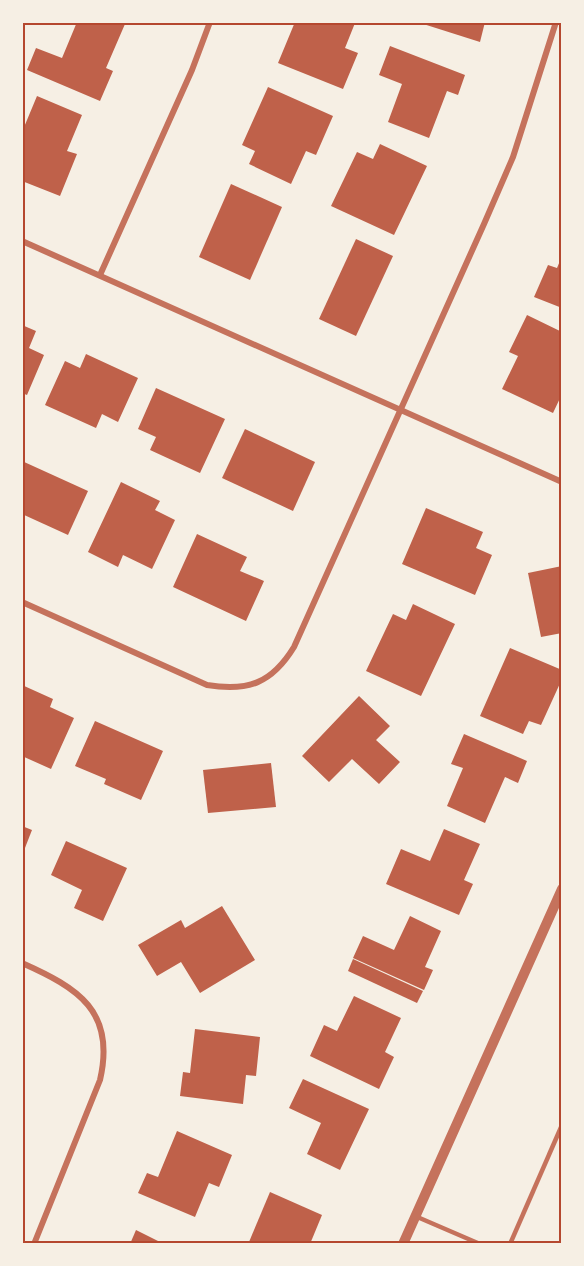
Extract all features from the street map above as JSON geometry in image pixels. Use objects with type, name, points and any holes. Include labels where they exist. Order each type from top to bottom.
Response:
[{"type":"street","points":[[100,275],[192,70],[210,22]]},
{"type":"street","points":[[22,602],[207,685],[228,688],[249,686],[268,678],[284,663],[294,647],[513,157],[556,22]]},
{"type":"street","points":[[22,241],[561,482]]},
{"type":"street","points":[[403,1244],[561,889]]},
{"type":"street","points":[[22,963],[75,990],[89,1004],[99,1021],[104,1051],[100,1080],[34,1244]]},
{"type":"lane","points":[[510,1244],[561,1125]]},
{"type":"lane","points":[[415,1216],[480,1244]]},
{"type":"building","points":[[77,22],[125,24],[106,68],[113,71],[100,101],[27,70],[36,48],[62,58]]},
{"type":"building","points":[[295,22],[355,23],[345,48],[358,53],[343,89],[278,63]]},
{"type":"building","points":[[417,22],[485,22],[480,42]]},
{"type":"building","points":[[390,46],[465,75],[458,95],[447,91],[429,138],[388,122],[402,84],[379,75]]},
{"type":"building","points":[[268,87],[333,116],[316,155],[306,151],[291,184],[249,164],[255,151],[242,145]]},
{"type":"building","points":[[37,96],[82,115],[67,151],[77,154],[60,196],[22,181],[22,132]]},
{"type":"building","points":[[380,144],[427,166],[394,235],[331,206],[357,152],[373,159]]},
{"type":"building","points":[[231,184],[282,207],[250,280],[199,257]]},
{"type":"building","points":[[356,239],[393,256],[356,336],[319,319]]},
{"type":"building","points":[[562,256],[562,308],[534,297],[548,265],[557,268]]},
{"type":"building","points":[[527,315],[562,332],[562,394],[553,413],[502,389],[518,356],[509,352]]},
{"type":"building","points":[[22,325],[36,331],[29,348],[44,355],[27,395],[22,393]]},
{"type":"building","points":[[86,354],[138,378],[118,422],[102,414],[96,428],[45,405],[65,361],[80,368]]},
{"type":"building","points":[[156,388],[225,419],[200,473],[150,450],[156,437],[138,429]]},
{"type":"building","points":[[245,429],[315,462],[293,511],[222,478]]},
{"type":"building","points":[[22,461],[88,491],[68,535],[22,514]]},
{"type":"building","points":[[121,482],[160,501],[155,510],[175,520],[152,569],[123,555],[118,567],[88,552]]},
{"type":"building","points":[[426,508],[483,532],[476,548],[492,555],[475,595],[402,564]]},
{"type":"building","points":[[197,534],[247,557],[240,571],[264,581],[246,621],[173,587]]},
{"type":"building","points":[[562,566],[562,633],[541,637],[528,573]]},
{"type":"building","points":[[413,604],[455,624],[421,696],[366,671],[393,614],[406,620]]},
{"type":"building","points":[[510,648],[562,670],[562,679],[541,725],[529,721],[523,734],[480,716]]},
{"type":"building","points":[[22,685],[53,699],[50,707],[74,718],[51,769],[22,756]]},
{"type":"building","points":[[359,696],[390,726],[376,740],[400,762],[379,784],[352,759],[329,782],[302,756]]},
{"type":"building","points":[[95,721],[163,751],[141,800],[104,784],[106,779],[75,766]]},
{"type":"building","points":[[464,734],[527,761],[518,783],[505,777],[485,823],[447,806],[463,768],[451,764]]},
{"type":"building","points":[[271,763],[276,807],[208,813],[203,770]]},
{"type":"building","points":[[22,826],[32,830],[23,853],[22,853]]},
{"type":"building","points":[[444,829],[480,844],[464,880],[473,884],[459,915],[386,884],[401,849],[430,861]]},
{"type":"building","points":[[66,841],[127,868],[103,921],[74,908],[82,890],[51,875]]},
{"type":"building","points":[[222,906],[255,960],[200,993],[181,962],[157,976],[138,945],[181,920],[185,928]]},
{"type":"building","points":[[410,916],[441,931],[425,967],[433,970],[424,990],[353,958],[363,936],[394,950]]},
{"type":"building","points":[[353,959],[423,991],[417,1003],[348,971]]},
{"type":"building","points":[[354,996],[401,1018],[385,1052],[394,1057],[379,1089],[310,1056],[324,1025],[337,1031]]},
{"type":"building","points":[[195,1029],[260,1037],[256,1076],[246,1075],[243,1104],[180,1096],[183,1072],[190,1073]]},
{"type":"building","points":[[303,1079],[369,1109],[340,1170],[307,1154],[321,1123],[289,1108]]},
{"type":"building","points":[[177,1131],[232,1155],[219,1187],[209,1183],[195,1217],[138,1193],[147,1173],[158,1177]]},
{"type":"building","points":[[270,1192],[322,1215],[310,1244],[249,1242]]},
{"type":"building","points":[[136,1230],[164,1244],[130,1244]]}]
